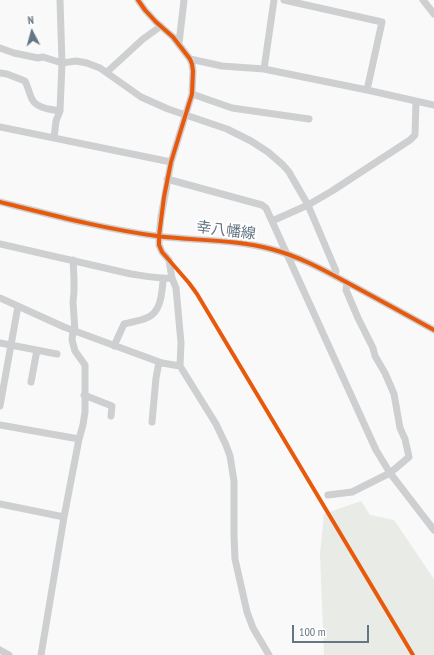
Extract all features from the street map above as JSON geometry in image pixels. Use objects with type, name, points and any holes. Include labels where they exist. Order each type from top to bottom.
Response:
[{"type":"street","points":[[54,138],[56,121],[60,111],[62,63],[60,0]]},
{"type":"street","points":[[138,0],[145,10],[179,43],[190,59],[193,71],[192,94],[167,179],[161,217],[159,245],[168,260],[176,288],[181,343],[180,366],[216,424],[230,456],[234,481],[234,536],[236,559],[247,612],[253,628],[269,655]]},
{"type":"street","points":[[179,43],[184,0]]},
{"type":"street","points":[[264,69],[274,0]]},
{"type":"street","points":[[284,0],[382,22],[367,90]]},
{"type":"street","points":[[423,0],[434,14]]},
{"type":"street","points":[[106,72],[143,39],[161,26]]},
{"type":"street","points":[[0,48],[14,53],[38,58],[44,57],[62,63],[76,61],[100,68],[141,97],[168,109],[227,129],[251,141],[268,152],[289,172],[308,205],[336,271],[335,276]]},
{"type":"street","points":[[190,59],[222,66],[264,69],[434,105]]},
{"type":"street","points":[[0,73],[25,81],[30,91],[32,100],[40,107],[60,111]]},
{"type":"street","points":[[192,94],[232,108],[309,119]]},
{"type":"street","points":[[272,221],[308,205],[332,191],[410,140],[415,135],[416,101]]},
{"type":"street","points":[[0,127],[171,162]]},
{"type":"street","points":[[167,179],[262,205],[266,208],[376,450],[390,473],[434,530]]},
{"type":"street","name":"幸八幡線","points":[[0,202],[73,221],[108,228],[159,236],[241,242],[272,249],[300,259],[335,276],[434,330]]},
{"type":"street","points":[[0,244],[131,274],[172,278]]},
{"type":"street","points":[[41,655],[64,517],[84,419],[85,365],[75,351],[72,340],[74,331],[74,279],[72,260]]},
{"type":"street","points":[[114,346],[124,324],[151,317],[157,311],[160,304],[163,278]]},
{"type":"street","points":[[328,494],[352,492],[390,473],[409,457],[405,439],[400,428],[394,394],[385,373],[375,356],[374,348],[358,318],[346,290],[347,282]]},
{"type":"street","points":[[0,298],[64,328],[159,362],[180,366]]},
{"type":"street","points":[[0,406],[18,306]]},
{"type":"street","points":[[0,343],[57,354]]},
{"type":"street","points":[[31,382],[37,350]]},
{"type":"street","points":[[152,422],[159,362]]},
{"type":"street","points":[[84,395],[112,406],[111,416]]},
{"type":"street","points":[[0,425],[79,439]]},
{"type":"street","points":[[0,504],[64,517]]},
{"type":"street","points":[[0,650],[9,655]]},
{"type":"shaded area","points":[[361,501],[370,515],[394,520],[434,579],[434,655],[324,655],[320,554],[324,514]]},
{"type":"cycle path","points":[[138,0],[156,22],[173,37],[190,59],[193,71],[192,94],[171,162],[164,197],[159,245],[162,252],[197,294],[413,655]]},
{"type":"cycle path","points":[[0,202],[117,230],[171,238],[243,243],[271,249],[300,259],[319,268],[434,330]]}]
